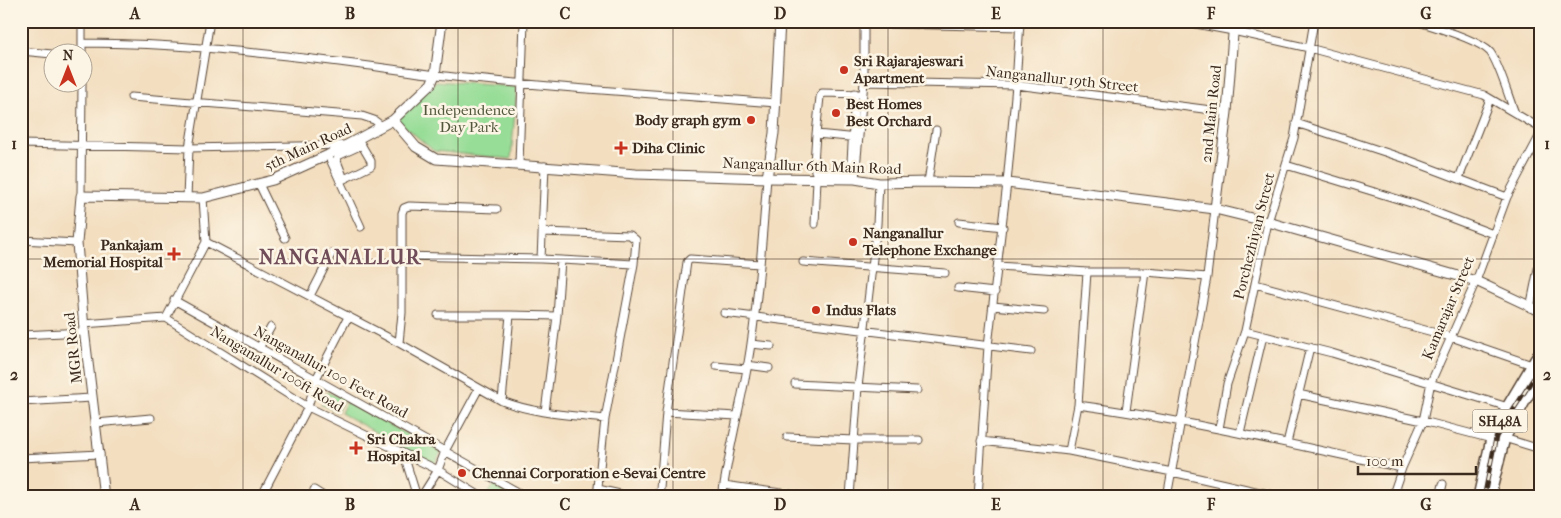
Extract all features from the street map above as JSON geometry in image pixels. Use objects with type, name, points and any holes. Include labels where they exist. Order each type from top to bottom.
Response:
[{"type":"main road","name":"SH48A","points":[[1489,497],[1504,438],[1537,374],[1540,353]]},
{"type":"main road","name":"SH48A","points":[[1478,497],[1492,439],[1508,407],[1537,374]]},
{"type":"street","points":[[82,21],[83,42]]},
{"type":"street","points":[[186,198],[190,148],[210,21]]},
{"type":"street","points":[[435,75],[442,21]]},
{"type":"street","points":[[519,164],[524,21]]},
{"type":"street","points":[[765,21],[1020,24],[1008,183],[988,346],[978,497]]},
{"type":"street","points":[[1180,21],[1233,26],[1484,95],[1540,128]]},
{"type":"street","name":"Porchezhiyan Street","points":[[1219,428],[1228,384],[1245,331],[1268,222],[1286,165],[1296,123],[1314,21]]},
{"type":"street","points":[[1415,21],[1483,46],[1494,59],[1515,113]]},
{"type":"street","points":[[722,497],[755,316],[767,178],[774,133],[780,22]]},
{"type":"street","points":[[863,94],[822,93],[816,134],[815,172],[852,177],[856,138],[863,94],[864,82],[864,22]]},
{"type":"street","name":"2nd Main Road","points":[[1215,209],[1227,112],[1233,26]]},
{"type":"street","points":[[92,43],[124,43],[206,49],[521,84],[776,103]]},
{"type":"street","points":[[21,51],[42,53]]},
{"type":"street","name":"5th Main Road","points":[[81,196],[203,198],[273,180],[360,142],[393,120],[431,84],[435,75]]},
{"type":"street","name":"Nanganallur 19th Street","points":[[864,82],[1016,85],[1227,112]]},
{"type":"street","points":[[81,196],[82,92]]},
{"type":"street","points":[[855,93],[856,138]]},
{"type":"street","points":[[131,97],[362,116],[374,120],[382,126]]},
{"type":"street","points":[[1459,178],[1490,99]]},
{"type":"street","name":"Nanganallur 6th Main Road","points":[[393,120],[416,147],[436,159],[636,174],[817,179],[852,177],[879,183],[1008,183],[1215,209],[1268,222],[1476,281],[1530,308],[1540,311]]},
{"type":"street","points":[[1296,123],[1507,196]]},
{"type":"street","points":[[928,182],[936,130]]},
{"type":"street","points":[[816,134],[856,138]]},
{"type":"street","name":"Kamarajar Street","points":[[1392,497],[1402,468],[1423,421],[1431,382],[1476,281],[1507,196],[1540,135]]},
{"type":"street","points":[[342,180],[371,166],[371,161],[360,142],[338,156],[337,161],[342,180],[360,227]]},
{"type":"street","points":[[21,144],[190,148],[350,145]]},
{"type":"street","points":[[328,155],[342,180]]},
{"type":"street","points":[[1286,165],[1414,204],[1493,234]]},
{"type":"street","points":[[541,259],[545,166]]},
{"type":"street","points":[[815,224],[817,179]]},
{"type":"street","points":[[850,497],[858,387],[878,224],[879,183]]},
{"type":"street","points":[[259,184],[285,238]]},
{"type":"street","name":"MGR Road","points":[[81,196],[77,243],[84,328],[104,497]]},
{"type":"street","points":[[21,335],[166,318],[206,242],[203,198]]},
{"type":"street","points":[[399,343],[402,313],[402,213],[406,206],[497,209]]},
{"type":"street","points":[[1167,497],[1207,276],[1215,209]]},
{"type":"street","points":[[959,222],[1003,227]]},
{"type":"street","points":[[542,232],[630,235],[636,240],[634,264],[605,419],[597,497]]},
{"type":"street","points":[[21,240],[77,243]]},
{"type":"street","points":[[206,242],[399,343],[502,401],[519,408],[605,419]]},
{"type":"street","points":[[310,296],[332,253]]},
{"type":"street","points":[[401,256],[541,259],[634,264]]},
{"type":"street","points":[[656,497],[660,489],[666,412],[687,262],[690,259],[760,264]]},
{"type":"street","points":[[1530,308],[1540,259]]},
{"type":"street","points":[[545,412],[557,316],[561,260]]},
{"type":"street","points":[[803,262],[873,269],[945,273]]},
{"type":"street","points":[[998,266],[1087,272],[1145,272],[1207,276]]},
{"type":"street","points":[[1069,451],[1078,405],[1087,272]]},
{"type":"street","points":[[1126,411],[1145,272]]},
{"type":"street","points":[[1256,284],[1451,337],[1537,374]]},
{"type":"street","points":[[958,288],[995,292]]},
{"type":"street","name":"Nanganallur 100 Feet Road","points":[[174,300],[528,497]]},
{"type":"street","points":[[993,306],[1044,311]]},
{"type":"street","points":[[724,313],[1031,351]]},
{"type":"street","points":[[438,315],[557,316]]},
{"type":"street","points":[[502,401],[510,315]]},
{"type":"street","points":[[261,497],[308,407],[316,379],[348,317]]},
{"type":"street","name":"Nanganallur 100ft Road","points":[[166,318],[308,407],[438,470],[482,497]]},
{"type":"street","points":[[259,348],[271,327]]},
{"type":"street","points":[[1245,331],[1431,382],[1508,407]]},
{"type":"street","points":[[1240,433],[1264,336]]},
{"type":"street","points":[[751,344],[771,346]]},
{"type":"street","points":[[1287,443],[1310,348]]},
{"type":"street","points":[[716,366],[769,368]]},
{"type":"street","points":[[795,384],[917,390]]},
{"type":"street","points":[[421,497],[438,470],[445,450],[479,388]]},
{"type":"street","points":[[1298,394],[1423,421],[1492,439]]},
{"type":"street","points":[[21,402],[92,398]]},
{"type":"street","points":[[1078,405],[1126,411],[1219,428],[1402,468]]},
{"type":"street","points":[[666,412],[737,416]]},
{"type":"street","points":[[96,424],[151,418]]},
{"type":"street","points":[[787,437],[919,440]]},
{"type":"street","points":[[1504,438],[1540,449]]},
{"type":"street","points":[[981,441],[1069,451],[1282,497]]},
{"type":"street","points":[[21,458],[100,454]]},
{"type":"street","points":[[404,455],[417,497]]},
{"type":"street","points":[[1440,497],[1443,484]]},
{"type":"street","points":[[724,485],[810,497]]},
{"type":"street","points":[[598,488],[632,497]]},
{"type":"street","points":[[314,490],[325,497]]},
{"type":"green space","name":"Independence Day Park","points":[[436,81],[517,87],[511,159],[434,151],[396,119]]},
{"type":"green space","points":[[327,392],[344,399],[337,412],[321,404]]},
{"type":"green space","points":[[346,402],[441,452],[434,465],[341,413]]},
{"type":"green space","points":[[496,482],[521,497],[493,497],[488,494]]},
{"type":"railway","points":[[1484,497],[1496,437],[1540,368]]},
{"type":"place","name":"Sri Rajarajeswari Apartment","points":[[844,70]]},
{"type":"place","name":"Best Homes Best Orchard","points":[[836,113]]},
{"type":"place","name":"Body graph gym","points":[[751,120]]},
{"type":"place","name":"Diha Clinic","points":[[621,148]]},
{"type":"place","name":"Nanganallur Telephone Exchange","points":[[853,242]]},
{"type":"place","name":"Pankajam Memorial Hospital","points":[[174,254]]},
{"type":"place","name":"Indus Flats","points":[[816,310]]},
{"type":"place","name":"Sri Chakra Hospital","points":[[356,448]]},
{"type":"place","name":"Chennai Corporation e-Sevai Centre","points":[[462,473]]},
{"type":"district","name":"NANGANALLUR","points":[[340,257]]}]
